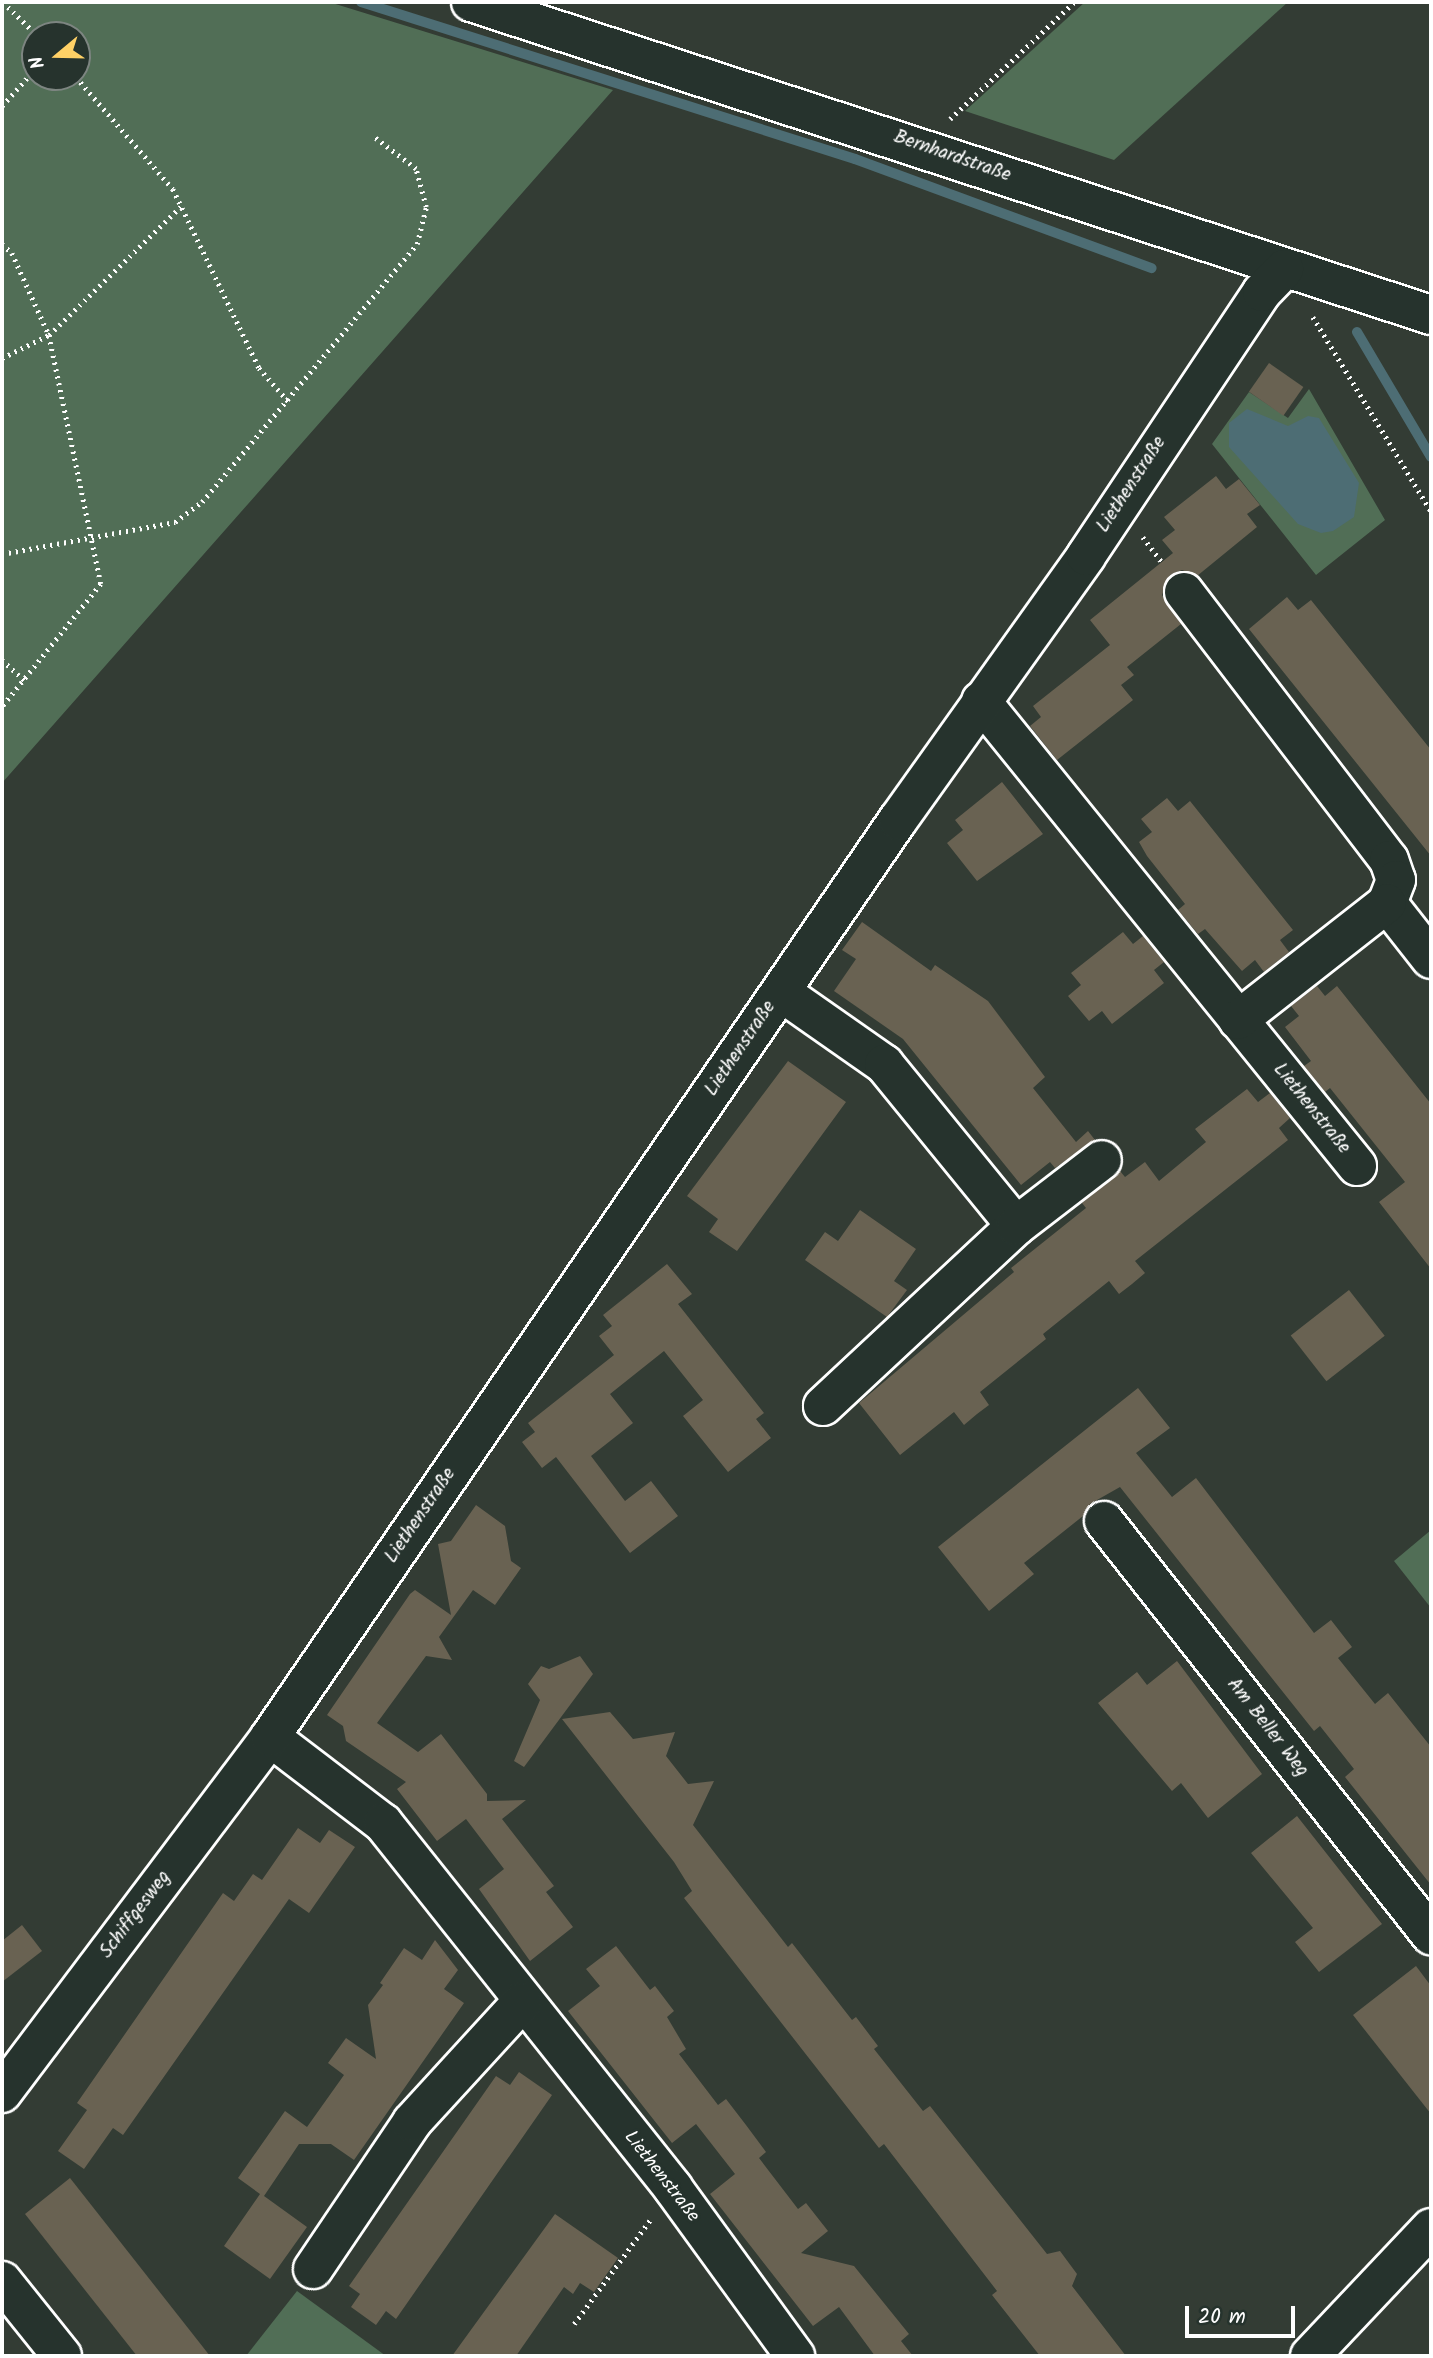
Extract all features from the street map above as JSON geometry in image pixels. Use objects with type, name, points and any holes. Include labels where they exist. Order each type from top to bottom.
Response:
[{"type":"street","name":"Bernhardstraße","points":[[471,2],[941,153],[1284,269],[1431,315]]},
{"type":"street","name":"Liethenstraße","points":[[795,2356],[673,2188],[522,2002],[383,1823],[270,1737],[981,701],[1086,556],[1118,504],[1262,292],[1284,269]]},
{"type":"street","points":[[1184,592],[1390,860],[1396,880],[1387,903],[1238,1020]]},
{"type":"street","name":"Liethenstraße","points":[[981,701],[1357,1166]]},
{"type":"street","points":[[1387,903],[1431,959]]},
{"type":"street","name":"Liethenstraße","points":[[781,992],[884,1063],[1016,1226]]},
{"type":"street","points":[[823,1406],[1016,1226],[1101,1160]]},
{"type":"street","name":"Am Beller Weg","points":[[1104,1521],[1431,1935]]},
{"type":"street","name":"Schiffgesweg","points":[[2,2092],[270,1737]]},
{"type":"street","points":[[313,2269],[412,2122],[522,2002]]},
{"type":"street","points":[[1310,2356],[1431,2228]]},
{"type":"street","points":[[2,2281],[62,2356]]},
{"type":"path","points":[[3,2],[23,21]]},
{"type":"path","points":[[941,153],[950,119],[1074,2]]},
{"type":"path","points":[[2,106],[21,85]]},
{"type":"path","points":[[88,91],[173,189],[259,368],[289,402]]},
{"type":"path","points":[[2,554],[175,522],[202,502],[289,402],[417,244],[426,208],[416,170],[373,138]]},
{"type":"path","points":[[2,358],[49,335],[181,205]]},
{"type":"path","points":[[2,244],[12,253],[49,335],[101,584],[2,707]]},
{"type":"path","points":[[1284,269],[1431,511]]},
{"type":"path","points":[[1118,504],[1184,592]]},
{"type":"path","points":[[2,660],[24,680]]},
{"type":"path","points":[[574,2324],[673,2188]]},
{"type":"green space","points":[[2,2],[329,2],[613,90],[2,783]]},
{"type":"green space","points":[[1085,2],[1288,2],[1114,160],[965,111]]},
{"type":"green space","points":[[1309,389],[1385,520],[1316,575],[1212,444],[1249,392],[1288,418]]},
{"type":"green space","points":[[1431,1530],[1431,1608],[1394,1561]]},
{"type":"green space","points":[[297,2291],[386,2356],[246,2356]]},
{"type":"water","points":[[1247,409],[1288,426],[1308,416],[1319,418],[1359,483],[1354,517],[1333,531],[1321,533],[1298,524],[1229,447],[1229,423]]},
{"type":"building","points":[[1269,363],[1303,387],[1283,416],[1249,392]]},
{"type":"building","points":[[1216,476],[1226,489],[1239,479],[1260,505],[1247,514],[1257,527],[1197,576],[1182,570],[1170,575],[1162,595],[1181,624],[1127,667],[1134,675],[1121,685],[1133,700],[1057,760],[1030,726],[1041,717],[1033,706],[1110,645],[1090,620],[1173,553],[1162,540],[1175,530],[1164,517]]},
{"type":"building","points":[[1287,597],[1298,610],[1311,600],[1431,750],[1431,856],[1249,629]]},
{"type":"building","points":[[1002,782],[1043,834],[977,881],[947,843],[963,830],[955,820]]},
{"type":"building","points":[[1167,798],[1178,811],[1190,801],[1293,930],[1280,940],[1289,952],[1264,972],[1255,960],[1242,971],[1205,929],[1198,934],[1178,910],[1185,904],[1139,842],[1152,832],[1141,819]]},
{"type":"building","points":[[862,922],[931,971],[935,965],[988,1001],[1045,1077],[1033,1088],[1076,1142],[1088,1131],[1095,1140],[1055,1168],[1050,1162],[1021,1185],[903,1039],[834,991],[856,959],[842,950]]},
{"type":"building","points":[[1123,932],[1133,944],[1143,936],[1164,962],[1154,970],[1164,983],[1112,1024],[1102,1011],[1089,1021],[1068,996],[1081,985],[1071,973]]},
{"type":"building","points":[[1317,986],[1325,996],[1337,986],[1431,1104],[1431,1269],[1379,1202],[1405,1182],[1330,1088],[1325,1092],[1304,1066],[1311,1061],[1285,1027],[1299,1016],[1291,1006]]},
{"type":"building","points":[[788,1061],[846,1102],[737,1251],[709,1232],[718,1219],[687,1196]]},
{"type":"building","points":[[1247,1089],[1258,1102],[1270,1093],[1290,1118],[1279,1128],[1288,1140],[1135,1261],[1145,1273],[1132,1284],[1119,1294],[1109,1281],[1043,1334],[1046,1339],[980,1392],[989,1405],[964,1425],[954,1412],[900,1455],[859,1403],[1014,1272],[1011,1268],[1086,1208],[1082,1203],[1120,1171],[1125,1177],[1145,1162],[1159,1181],[1206,1142],[1195,1129]]},
{"type":"building","points":[[860,1210],[916,1249],[894,1281],[907,1290],[887,1317],[805,1260],[825,1232],[838,1241]]},
{"type":"building","points":[[667,1264],[692,1294],[678,1304],[764,1413],[756,1419],[771,1438],[728,1472],[683,1416],[703,1400],[664,1351],[610,1394],[633,1423],[591,1456],[625,1501],[651,1481],[678,1516],[630,1553],[556,1457],[542,1468],[522,1442],[535,1432],[528,1423],[614,1355],[599,1336],[612,1326],[603,1315]]},
{"type":"building","points":[[1349,1290],[1385,1336],[1326,1381],[1291,1336]]},
{"type":"building","points":[[1138,1388],[1170,1428],[1136,1453],[1172,1497],[1196,1478],[1314,1633],[1331,1620],[1352,1647],[1338,1658],[1375,1704],[1388,1693],[1431,1747],[1431,1885],[1345,1777],[1354,1769],[1320,1726],[1314,1731],[1120,1487],[1090,1504],[1083,1516],[1024,1563],[1034,1574],[989,1611],[938,1547]]},
{"type":"building","points":[[476,1505],[505,1526],[511,1561],[521,1568],[495,1605],[473,1590],[439,1637],[452,1660],[426,1656],[377,1723],[418,1752],[441,1734],[487,1794],[487,1801],[526,1800],[502,1819],[554,1886],[546,1892],[573,1927],[530,1961],[479,1889],[504,1869],[466,1819],[437,1841],[397,1789],[406,1782],[346,1741],[343,1726],[327,1715],[410,1594],[415,1590],[451,1615],[438,1544],[451,1541]]},
{"type":"building","points":[[580,1656],[593,1674],[524,1767],[514,1761],[540,1700],[528,1684],[541,1666],[549,1669]]},
{"type":"building","points":[[1177,1661],[1262,1774],[1208,1818],[1181,1783],[1172,1791],[1098,1703],[1137,1672],[1147,1685]]},
{"type":"building","points":[[610,1712],[633,1739],[675,1732],[666,1756],[688,1784],[714,1781],[693,1825],[788,1947],[792,1943],[852,2020],[856,2017],[878,2046],[874,2049],[923,2111],[930,2106],[1047,2254],[1060,2251],[1077,2274],[1072,2286],[1126,2356],[1040,2356],[992,2295],[997,2291],[884,2144],[879,2148],[684,1898],[692,1891],[674,1862],[562,1719]]},
{"type":"building","points":[[1297,1816],[1382,1924],[1319,1972],[1295,1942],[1313,1928],[1251,1853]]},
{"type":"building","points":[[298,1828],[320,1843],[329,1830],[355,1847],[309,1913],[289,1899],[123,2135],[113,2128],[84,2169],[58,2151],[87,2110],[77,2103],[223,1893],[234,1901],[253,1874],[262,1880]]},
{"type":"building","points":[[22,1925],[42,1951],[2,1982],[2,1941]]},
{"type":"building","points":[[435,1940],[458,1970],[444,1989],[464,2003],[354,2160],[331,2144],[299,2144],[264,2196],[307,2227],[270,2279],[224,2246],[260,2194],[238,2178],[285,2111],[307,2127],[344,2075],[328,2063],[346,2038],[376,2059],[368,2005],[404,1948],[422,1960]]},
{"type":"building","points":[[616,1946],[650,1990],[655,1986],[674,2011],[667,2017],[686,2049],[679,2054],[718,2105],[726,2099],[746,2125],[766,2152],[759,2158],[798,2209],[806,2203],[828,2231],[801,2253],[854,2266],[909,2334],[901,2341],[913,2356],[875,2356],[839,2307],[813,2326],[710,2194],[735,2174],[696,2124],[672,2143],[568,2011],[600,1986],[586,1969]]},
{"type":"building","points":[[1416,1966],[1431,1986],[1431,2114],[1353,2015]]},
{"type":"building","points":[[519,2072],[552,2095],[396,2319],[386,2311],[376,2325],[351,2307],[360,2294],[349,2286],[496,2076],[510,2085]]},
{"type":"building","points":[[70,2178],[210,2356],[137,2356],[25,2214]]},
{"type":"building","points":[[555,2214],[618,2258],[594,2292],[580,2283],[573,2294],[564,2287],[516,2356],[452,2356]]},
{"type":"waterway","points":[[361,2],[855,159],[1152,268]]},
{"type":"waterway","points":[[1357,332],[1431,457]]}]
